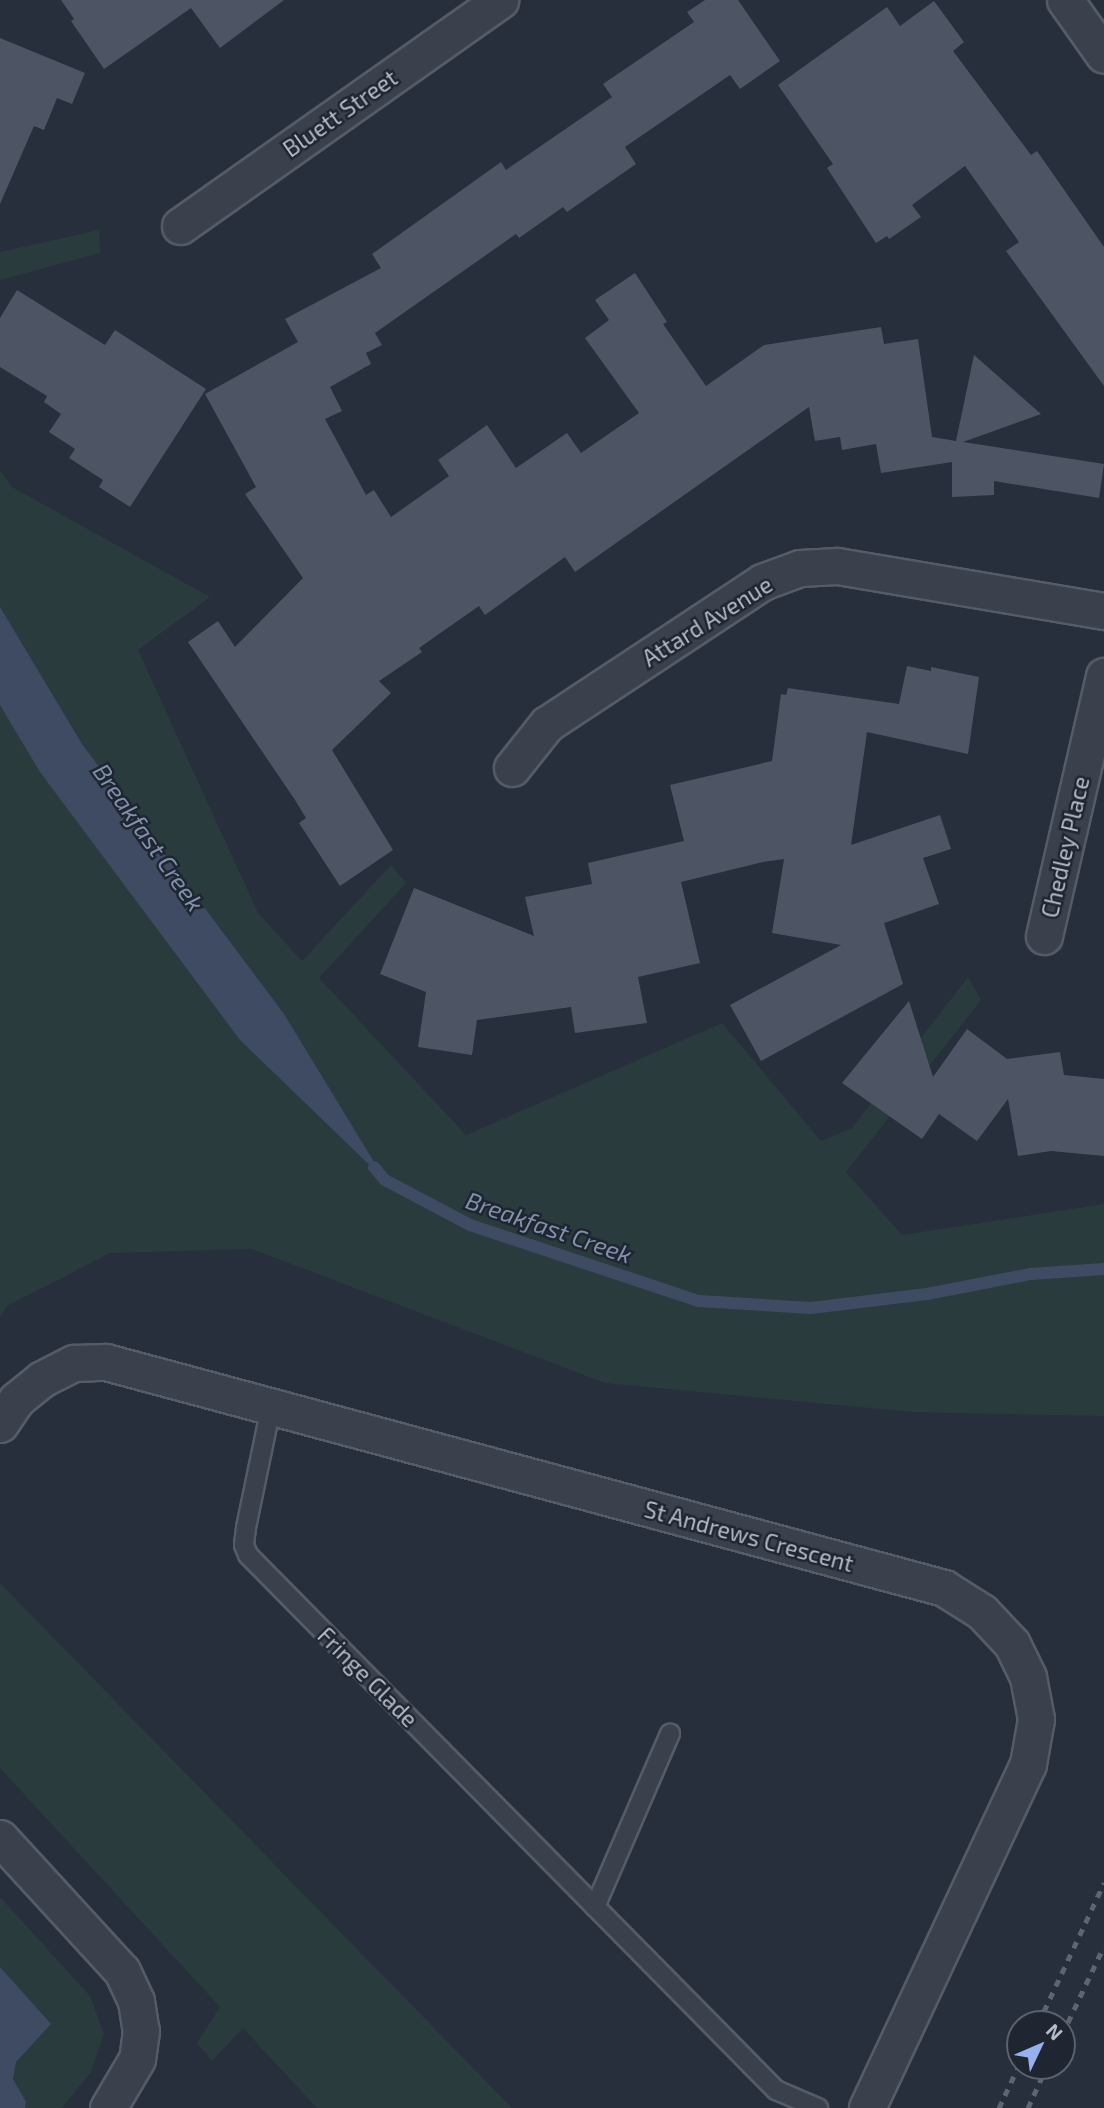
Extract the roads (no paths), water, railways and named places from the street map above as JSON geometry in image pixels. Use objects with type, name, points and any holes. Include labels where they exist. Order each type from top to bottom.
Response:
[{"type":"street","name":"Bluett Street","points":[[180,226],[500,0]]},
{"type":"street","points":[[1065,0],[1104,55]]},
{"type":"street","name":"Attard Avenue","points":[[512,768],[547,724],[762,582],[800,568],[837,566],[1104,611]]},
{"type":"street","name":"Chedley Place","points":[[1044,936],[1104,676]]},
{"type":"street","name":"St Andrews Crescent","points":[[0,1424],[16,1400],[42,1379],[74,1363],[106,1362],[944,1588],[982,1612],[1012,1644],[1028,1677],[1036,1719],[1028,1764],[867,2108]]},
{"type":"street","points":[[0,1838],[122,1971],[136,2001],[141,2031],[137,2059],[108,2108]]},
{"type":"lane","name":"Fringe Glade","points":[[271,1407],[246,1528],[244,1545],[248,1555],[776,2090],[818,2108]]},
{"type":"lane","points":[[596,1907],[670,1734]]},
{"type":"water","points":[[0,607],[82,744],[284,1014],[385,1180],[240,1040],[40,772],[0,705]]},
{"type":"water","points":[[0,1967],[51,2024],[16,2062],[13,2079],[26,2102],[25,2108],[0,2108]]},
{"type":"waterway","name":"Breakfast Creek","points":[[374,1167],[385,1180],[470,1225],[699,1301],[811,1308],[927,1294],[1031,1274],[1104,1269]]},
{"type":"railway","points":[[1045,2010],[1104,1883]]},
{"type":"railway","points":[[1074,2010],[1104,1946]]},
{"type":"railway","points":[[999,2108],[1012,2080]]},
{"type":"railway","points":[[1028,2108],[1041,2080]]}]
